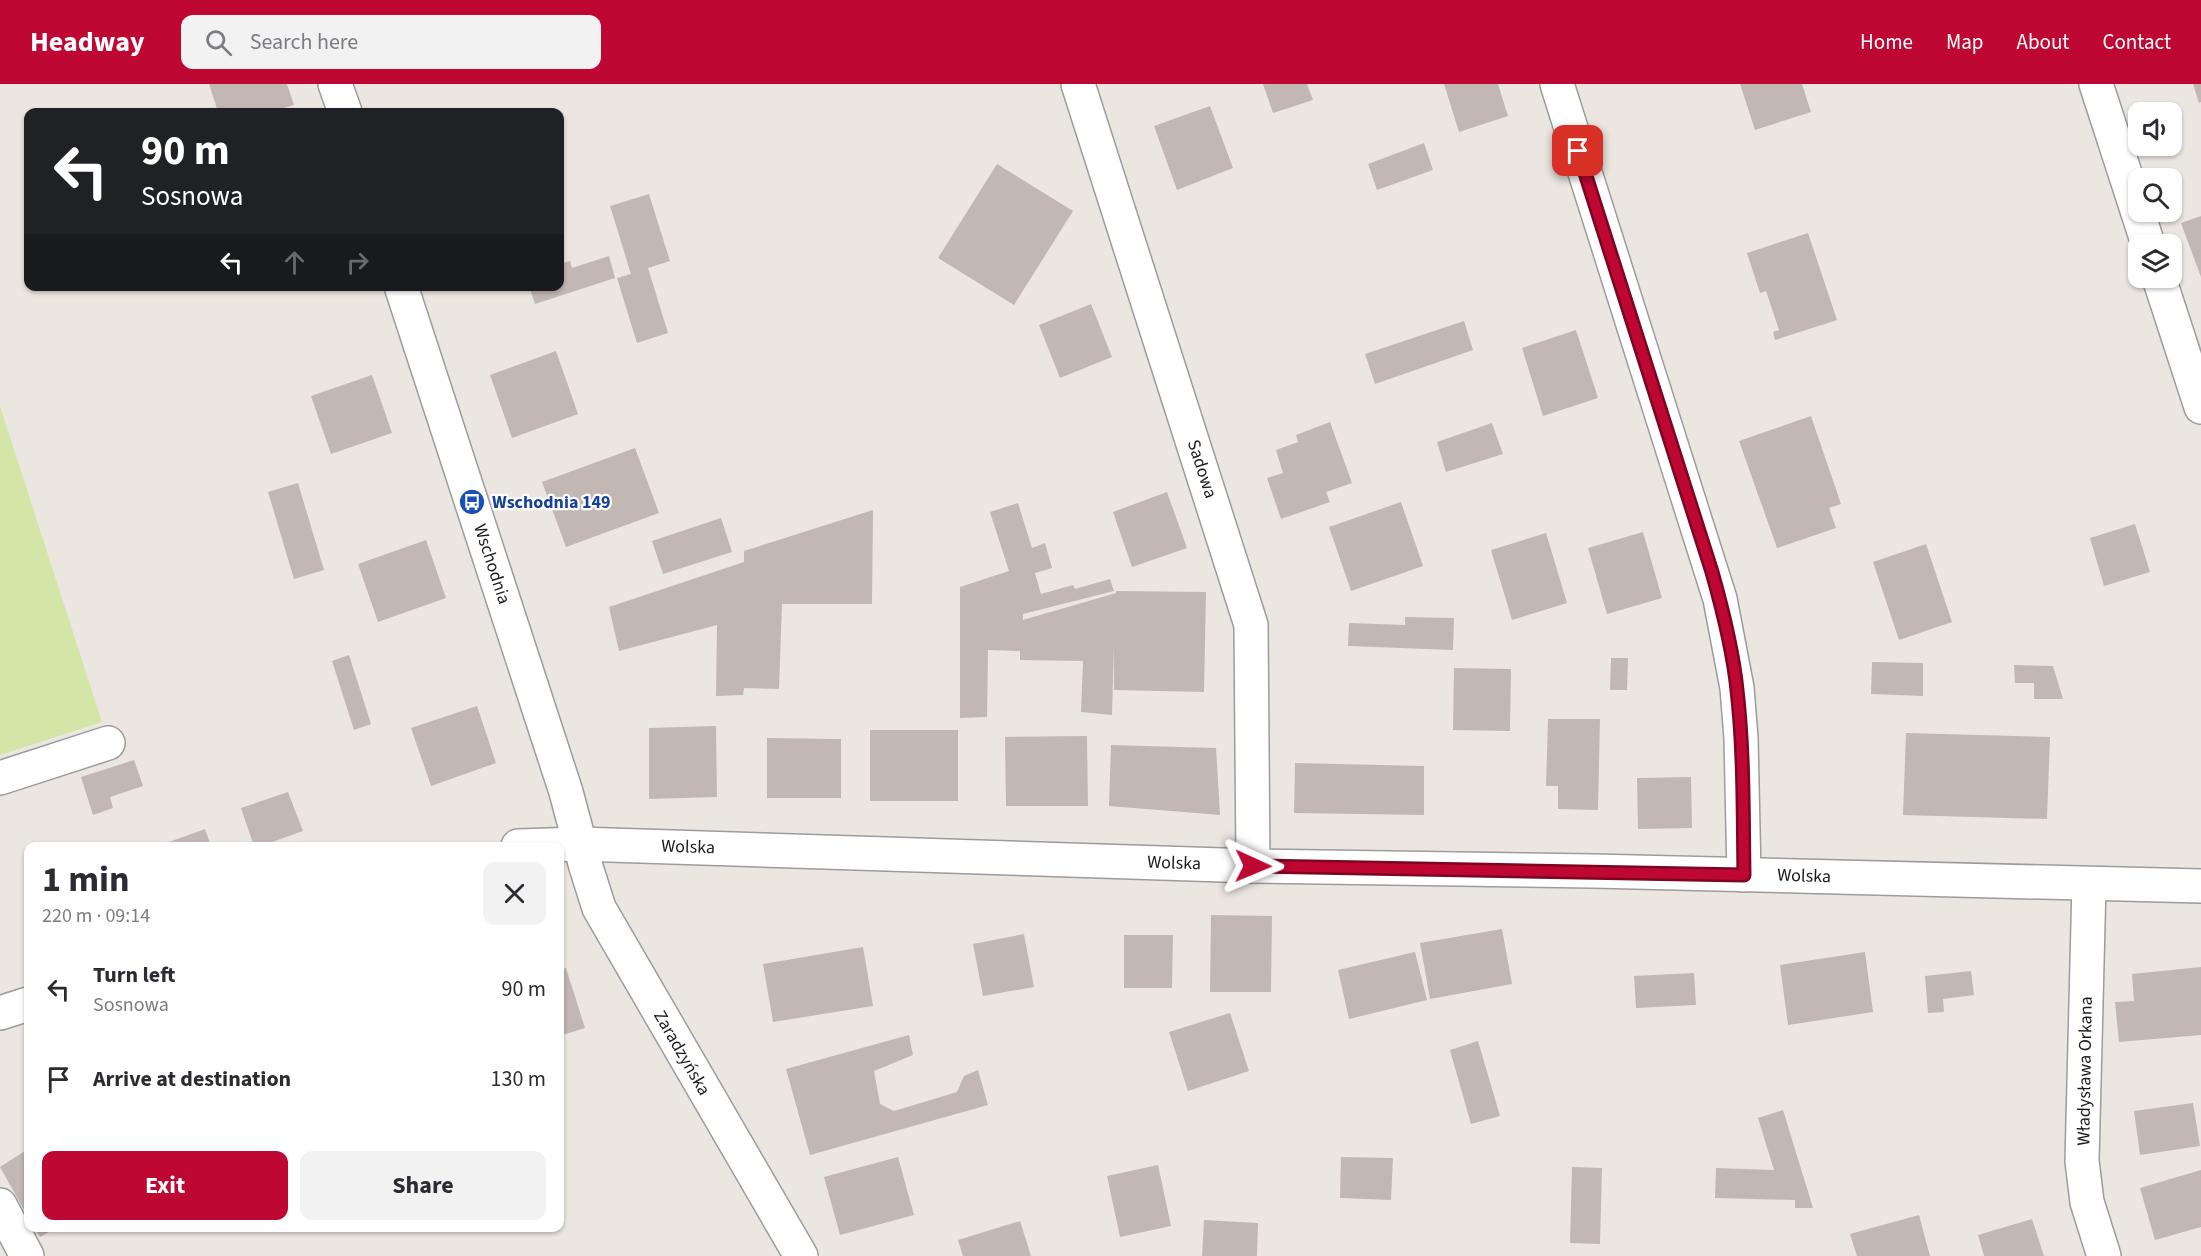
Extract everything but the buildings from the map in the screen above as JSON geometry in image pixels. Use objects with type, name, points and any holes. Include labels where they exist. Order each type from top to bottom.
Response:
[{"type":"street","points":[[335,84],[344,108]]},
{"type":"street","name":"Sadowa","points":[[1078,84],[1251,625],[1253,866]]},
{"type":"street","points":[[1557,84],[1722,608],[1737,688],[1741,738],[1744,875]]},
{"type":"street","points":[[2096,84],[2145,234]]},
{"type":"street","points":[[2162,288],[2201,407]]},
{"type":"street","name":"Wschodnia","points":[[403,291],[567,792],[579,844]]},
{"type":"street","points":[[0,778],[108,742]]},
{"type":"street","name":"Wolska","points":[[564,844],[1253,866],[2201,886]]},
{"type":"street","name":"Zaradzyńska","points":[[579,844],[603,919],[801,1256]]},
{"type":"street","name":"Władysława Orkana","points":[[2089,884],[2082,1161],[2088,1202],[2104,1256]]},
{"type":"street","points":[[0,1013],[24,1005]]},
{"type":"street","points":[[0,1205],[27,1256]]},
{"type":"green space","points":[[0,406],[102,722],[0,755]]},
{"type":"place","name":"Wschodnia 149","points":[[472,502]]},
{"type":"route","points":[[1253,866],[1744,875],[1741,738],[1737,688],[1720,599],[1578,151]]}]
